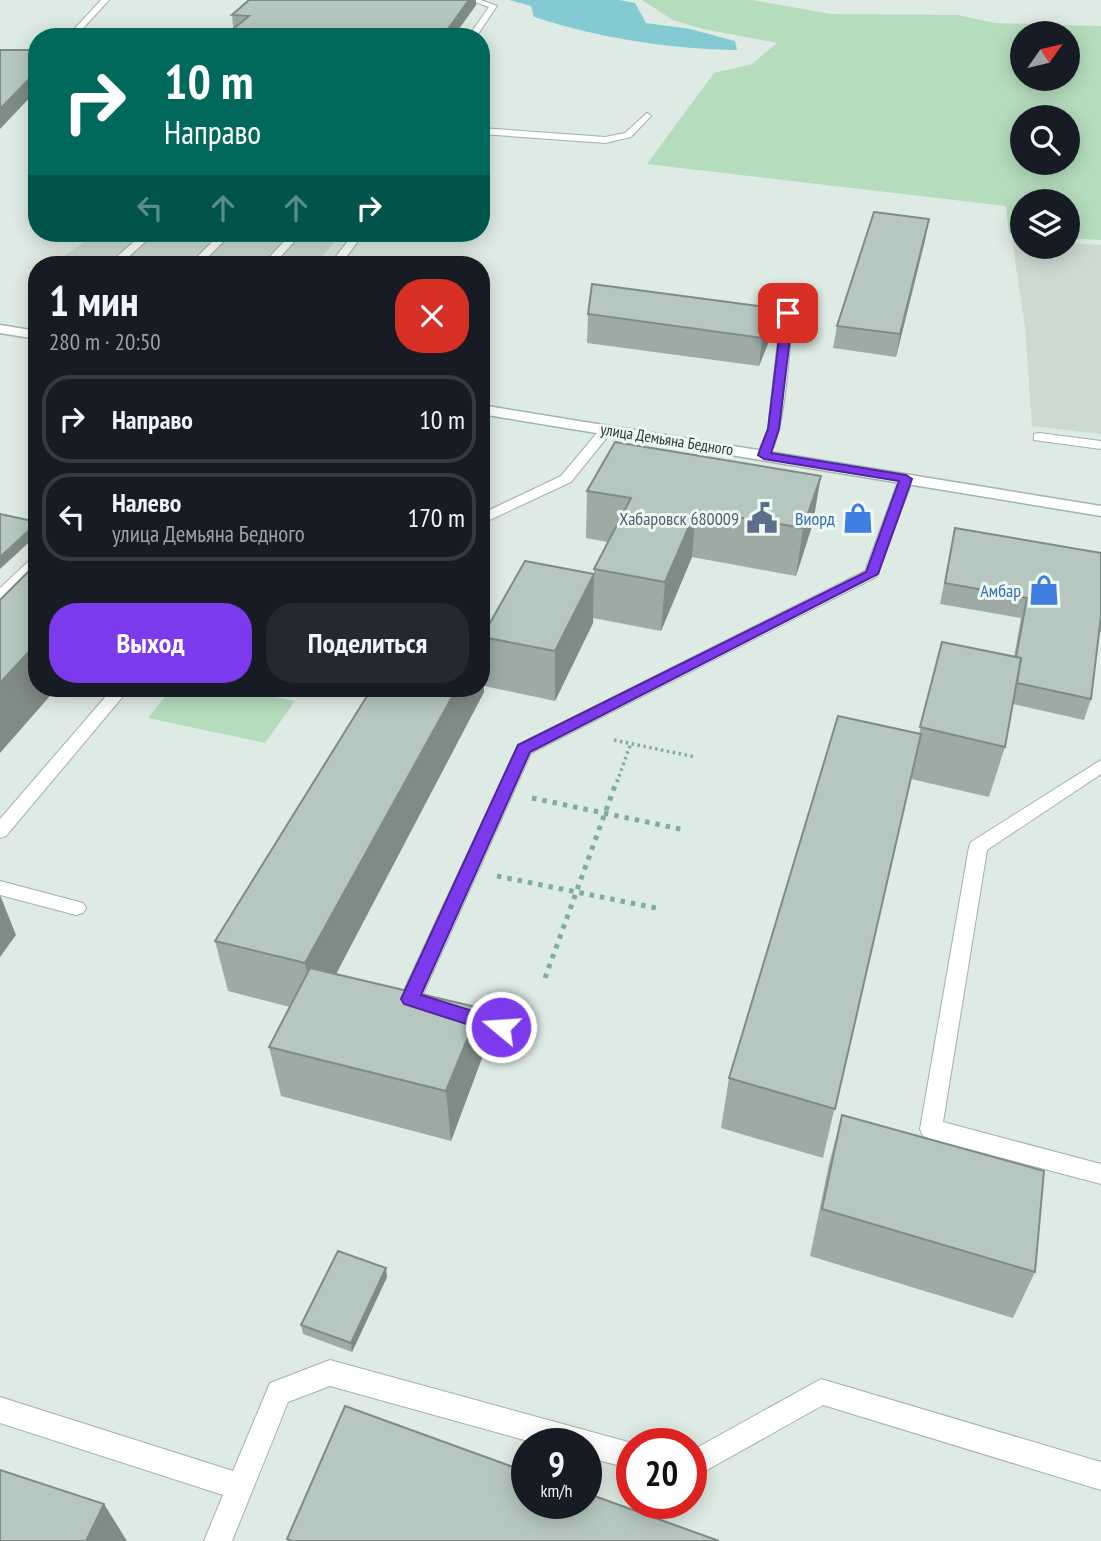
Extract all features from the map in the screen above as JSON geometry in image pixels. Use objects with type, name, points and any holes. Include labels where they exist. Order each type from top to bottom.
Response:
[{"type":"main road","points":[[0,329],[28,334]]},
{"type":"main road","name":"улица Демьяна Бедного","points":[[490,410],[1101,511]]},
{"type":"lane","points":[[79,28],[105,0]]},
{"type":"lane","points":[[474,0],[493,6],[478,28]]},
{"type":"lane","points":[[490,132],[605,140],[628,135],[647,116]]},
{"type":"lane","points":[[124,256],[140,242]]},
{"type":"lane","points":[[203,256],[218,242]]},
{"type":"lane","points":[[275,256],[289,242]]},
{"type":"lane","points":[[341,256],[352,242]]},
{"type":"lane","points":[[764,455],[774,429],[788,313]]},
{"type":"lane","points":[[490,516],[566,479],[607,429]]},
{"type":"lane","points":[[1039,437],[1101,445]]},
{"type":"lane","points":[[501,1027],[410,999],[524,749],[872,574],[906,479]]},
{"type":"lane","points":[[0,596],[28,570]]},
{"type":"lane","points":[[0,831],[114,697]]},
{"type":"lane","points":[[1101,766],[978,848],[931,1129],[1101,1174]]},
{"type":"lane","points":[[0,888],[76,908]]},
{"type":"lane","points":[[218,1541],[279,1392],[330,1373],[616,1452]]},
{"type":"lane","points":[[707,1457],[821,1392],[1101,1476]]},
{"type":"lane","points":[[0,1410],[239,1486]]},
{"type":"path","points":[[614,740],[695,757]]},
{"type":"path","points":[[545,978],[631,743]]},
{"type":"path","points":[[531,798],[685,830]]},
{"type":"path","points":[[496,875],[656,908]]},
{"type":"shaded area","points":[[84,242],[334,242],[323,256],[64,256]]},
{"type":"shaded area","points":[[1080,244],[1101,245],[1101,434],[1032,426],[1025,327],[1015,259],[1080,259]]},
{"type":"green space","points":[[642,0],[752,0],[831,14],[958,15],[1010,23],[1010,91],[1080,91],[1080,25],[1101,26],[1101,240],[1080,239],[1080,189],[1010,189],[1010,233],[1006,206],[647,164],[714,73],[752,64],[777,43],[703,29],[673,20]]},
{"type":"green space","points":[[165,697],[276,697],[295,701],[265,743],[148,718]]},
{"type":"water","points":[[509,0],[619,0],[635,3],[646,23],[690,29],[735,41],[737,50],[660,45],[609,36],[534,17],[531,6]]},
{"type":"building","points":[[249,0],[469,0],[449,28],[234,28],[249,16],[232,15]]},
{"type":"building","points":[[0,50],[28,50],[28,80],[0,109]]},
{"type":"building","points":[[874,212],[929,219],[900,334],[837,326]]},
{"type":"building","points":[[592,284],[774,308],[762,338],[588,314]]},
{"type":"building","points":[[615,442],[821,476],[803,528],[696,510],[665,582],[594,569],[631,498],[587,491]]},
{"type":"building","points":[[0,514],[28,520],[28,531],[0,557]]},
{"type":"building","points":[[955,528],[1101,553],[1101,616],[1091,699],[1017,683],[1021,658],[1016,657],[1027,598],[945,583]]},
{"type":"building","points":[[525,561],[594,574],[555,651],[490,639],[490,623]]},
{"type":"building","points":[[28,572],[28,653],[0,683],[0,600]]},
{"type":"building","points":[[942,642],[1021,658],[1005,747],[920,727]]},
{"type":"building","points":[[366,697],[452,697],[305,963],[215,941]]},
{"type":"building","points":[[838,716],[921,734],[835,1109],[729,1078]]},
{"type":"building","points":[[310,968],[480,1008],[446,1091],[269,1047]]},
{"type":"building","points":[[842,1115],[1044,1171],[1035,1272],[822,1209]]},
{"type":"building","points":[[338,1251],[386,1268],[351,1343],[301,1325]]},
{"type":"building","points":[[345,1406],[511,1466],[511,1519],[602,1519],[602,1499],[616,1504],[616,1519],[658,1519],[719,1541],[292,1541],[287,1539]]},
{"type":"building","points":[[0,1470],[104,1504],[86,1541],[0,1541]]},
{"type":"place","name":"Хабаровск 680009","points":[[762,518]]},
{"type":"place","name":"Виорд","points":[[858,518]]},
{"type":"place","name":"Амбар","points":[[1044,590]]},
{"type":"route","points":[[501,1027],[410,999],[524,749],[872,574],[906,479],[764,455],[774,429],[788,313]]}]
